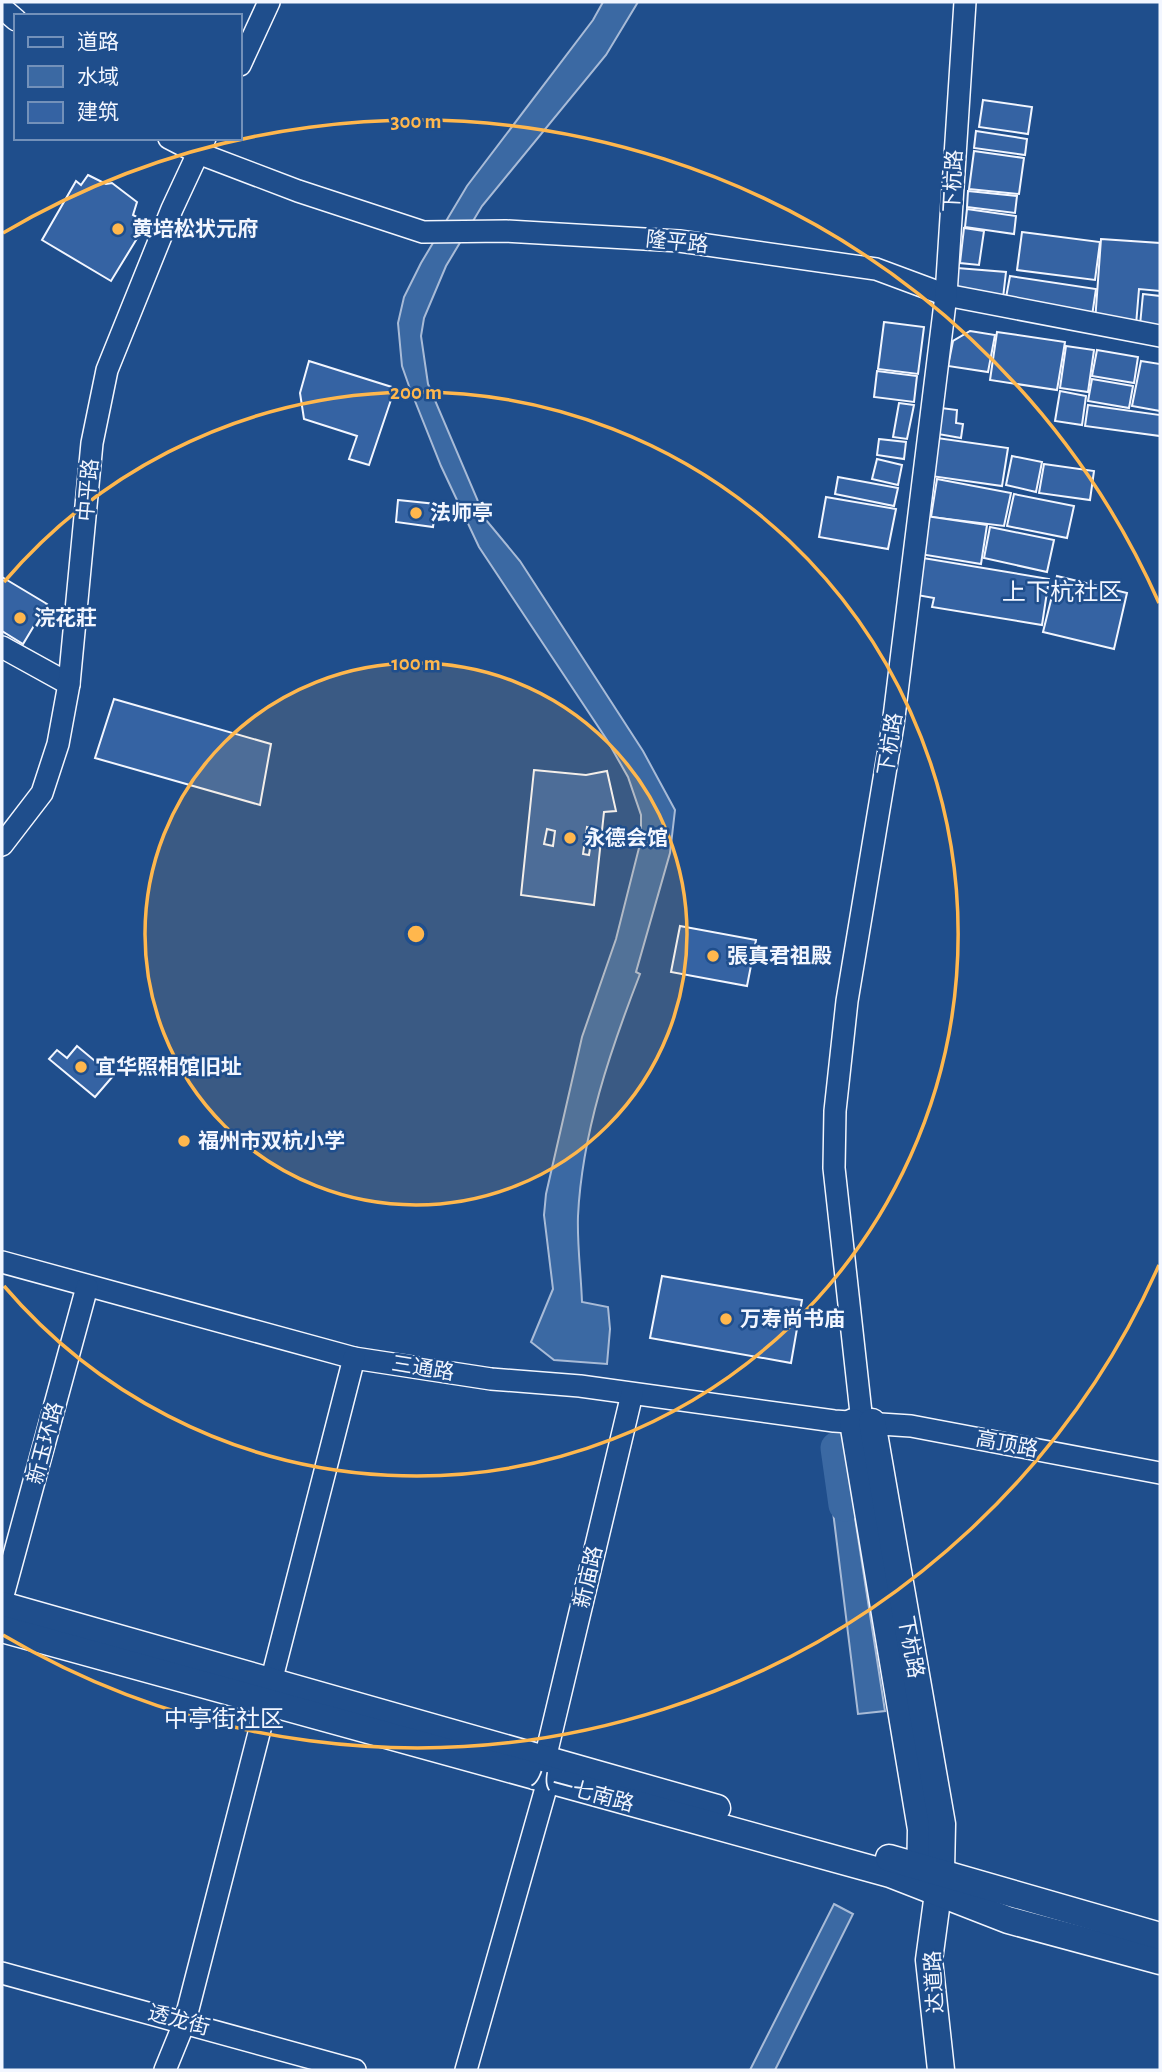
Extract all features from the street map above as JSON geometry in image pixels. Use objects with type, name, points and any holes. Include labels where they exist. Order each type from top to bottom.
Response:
[{"type":"main road","name":"下杭路","points":[[862,1422],[930,1880]]},
{"type":"main road","name":"八一七南路","points":[[2,1605],[269,1692],[930,1880],[1014,1896],[1160,1936]]},
{"type":"main road","name":"八一七南路","points":[[2,1629],[269,1692]]},
{"type":"main road","name":"八一七南路","points":[[930,1880],[1008,1920],[1160,1961]]},
{"type":"main road","points":[[925,2070],[916,1962],[930,1880]]},
{"type":"main road","name":"达道路","points":[[930,1880],[929,1960],[941,2070]]},
{"type":"street","points":[[242,61],[269,2]]},
{"type":"street","name":"下杭路","points":[[862,1422],[834,1168],[835,1111],[847,1000],[893,725],[946,295],[965,2]]},
{"type":"street","name":"隆平路","points":[[178,140],[201,145],[298,191],[423,232],[678,241],[876,269],[946,295],[1160,336]]},
{"type":"street","name":"中平路","points":[[2,845],[32,808],[50,776],[69,684],[99,397],[135,297],[201,145]]},
{"type":"street","points":[[2,647],[69,684]]},
{"type":"street","name":"三通路","points":[[2,1262],[354,1358],[491,1379],[862,1422]]},
{"type":"street","name":"新玉环路","points":[[2,1599],[88,1287]]},
{"type":"street","points":[[165,2070],[185,2021],[354,1358]]},
{"type":"street","name":"新庙路","points":[[466,2070],[546,1770],[632,1394]]},
{"type":"street","name":"高顶路","points":[[862,1422],[911,1426],[1160,1473]]},
{"type":"street","name":"透龙街","points":[[2,1972],[355,2070]]},
{"type":"water","points":[[603,2],[638,2],[606,55],[482,206],[446,266],[424,318],[421,336],[428,384],[486,520],[520,561],[643,751],[675,810],[670,853],[636,972],[640,974],[599,1093],[581,1185],[578,1227],[582,1302],[608,1307],[610,1329],[607,1364],[554,1360],[531,1342],[553,1289],[544,1215],[546,1194],[582,1037],[616,939],[641,840],[641,815],[628,777],[607,740],[479,547],[441,466],[409,386],[402,366],[398,323],[404,297],[421,263],[467,186],[593,20]]},
{"type":"water","points":[[846,1460],[885,1711],[858,1714],[827,1463]]},
{"type":"water","points":[[834,1904],[853,1914],[775,2070],[750,2070]]},
{"type":"building","points":[[983,100],[1032,107],[1028,134],[979,127]]},
{"type":"building","points":[[976,131],[1027,139],[1025,155],[974,148]]},
{"type":"building","points":[[974,151],[1024,158],[1019,194],[969,189]]},
{"type":"building","name":"黄培松状元府","points":[[88,175],[106,184],[112,183],[137,202],[133,215],[144,221],[144,227],[111,281],[42,240],[76,181],[81,185]]},
{"type":"building","points":[[968,191],[1017,196],[1015,213],[967,207]]},
{"type":"building","points":[[967,209],[1016,216],[1014,234],[965,227]]},
{"type":"building","points":[[964,228],[984,231],[979,265],[960,263]]},
{"type":"building","points":[[1022,232],[1100,242],[1095,280],[1017,270]]},
{"type":"building","points":[[1101,239],[1160,243],[1160,291],[1139,289],[1136,325],[1095,322]]},
{"type":"building","points":[[957,268],[1006,272],[1003,298],[954,294]]},
{"type":"building","points":[[1010,276],[1096,289],[1092,316],[1005,303]]},
{"type":"building","points":[[1143,294],[1160,296],[1160,327],[1140,325]]},
{"type":"building","points":[[884,322],[924,327],[918,374],[878,369]]},
{"type":"building","points":[[970,331],[995,335],[988,372],[948,366],[953,341]]},
{"type":"building","points":[[997,332],[1065,342],[1057,390],[990,380]]},
{"type":"building","points":[[1066,346],[1094,350],[1088,392],[1060,388]]},
{"type":"building","points":[[1097,350],[1138,357],[1134,383],[1092,376]]},
{"type":"building","points":[[309,361],[395,388],[369,465],[349,459],[357,436],[304,419],[300,393]]},
{"type":"building","points":[[1141,361],[1160,364],[1160,411],[1132,406]]},
{"type":"building","points":[[877,371],[917,376],[914,402],[874,397]]},
{"type":"building","points":[[1092,379],[1133,386],[1129,408],[1088,401]]},
{"type":"building","points":[[1060,391],[1086,396],[1082,425],[1055,421]]},
{"type":"building","points":[[899,403],[914,405],[907,439],[893,437]]},
{"type":"building","points":[[1088,405],[1160,415],[1160,436],[1085,426]]},
{"type":"building","points":[[941,408],[957,410],[956,423],[963,424],[961,438],[938,434]]},
{"type":"building","points":[[937,438],[1008,448],[1002,486],[931,476]]},
{"type":"building","points":[[879,439],[906,442],[904,459],[877,455]]},
{"type":"building","points":[[1012,456],[1042,462],[1036,492],[1006,485]]},
{"type":"building","points":[[877,459],[902,465],[898,485],[872,479]]},
{"type":"building","points":[[1044,464],[1094,471],[1090,500],[1039,493]]},
{"type":"building","points":[[838,477],[898,488],[894,506],[835,494]]},
{"type":"building","points":[[937,479],[1011,493],[1004,526],[931,517]]},
{"type":"building","points":[[1014,494],[1074,506],[1067,538],[1007,526]]},
{"type":"building","points":[[826,497],[896,509],[888,549],[819,537]]},
{"type":"building","name":"法师亭","points":[[398,500],[436,504],[433,527],[396,522]]},
{"type":"building","points":[[926,516],[987,525],[981,564],[920,554]]},
{"type":"building","points":[[990,527],[1054,540],[1047,572],[984,558]]},
{"type":"building","points":[[923,558],[1049,579],[1042,625],[932,607],[934,598],[917,595]]},
{"type":"building","points":[[1057,576],[1127,593],[1114,649],[1043,632]]},
{"type":"building","name":"浣花莊","points":[[2,577],[47,604],[23,644],[2,631]]},
{"type":"building","points":[[114,699],[271,744],[260,805],[95,758]]},
{"type":"building","name":"永德会馆","points":[[534,770],[586,775],[607,771],[616,811],[604,812],[594,905],[521,895]],"holes":[[[587,827],[593,828],[589,855],[583,854]],[[547,829],[555,831],[553,846],[544,844]]]},
{"type":"building","name":"張真君祖殿","points":[[680,926],[756,940],[747,986],[671,972]]},
{"type":"building","name":"宜华照相馆旧址","points":[[77,1046],[113,1076],[95,1097],[49,1059],[57,1050],[67,1058]]},
{"type":"building","name":"万寿尚书庙","points":[[662,1276],[802,1300],[791,1363],[650,1338]]},
{"type":"waterway","points":[[837,1448],[845,1505]]},
{"type":"place","name":"黄培松状元府","points":[[118,229]]},
{"type":"place","name":"法师亭","points":[[416,513]]},
{"type":"place","name":"浣花莊","points":[[20,618]]},
{"type":"place","name":"永德会馆","points":[[570,838]]},
{"type":"place","name":"張真君祖殿","points":[[713,956]]},
{"type":"place","name":"宜华照相馆旧址","points":[[81,1067]]},
{"type":"place","name":"福州市双杭小学","points":[[184,1141]]},
{"type":"place","name":"万寿尚书庙","points":[[726,1319]]},
{"type":"district","name":"上下杭社区","points":[[1062,592]]},
{"type":"district","name":"中亭街社区","points":[[224,1719]]}]
